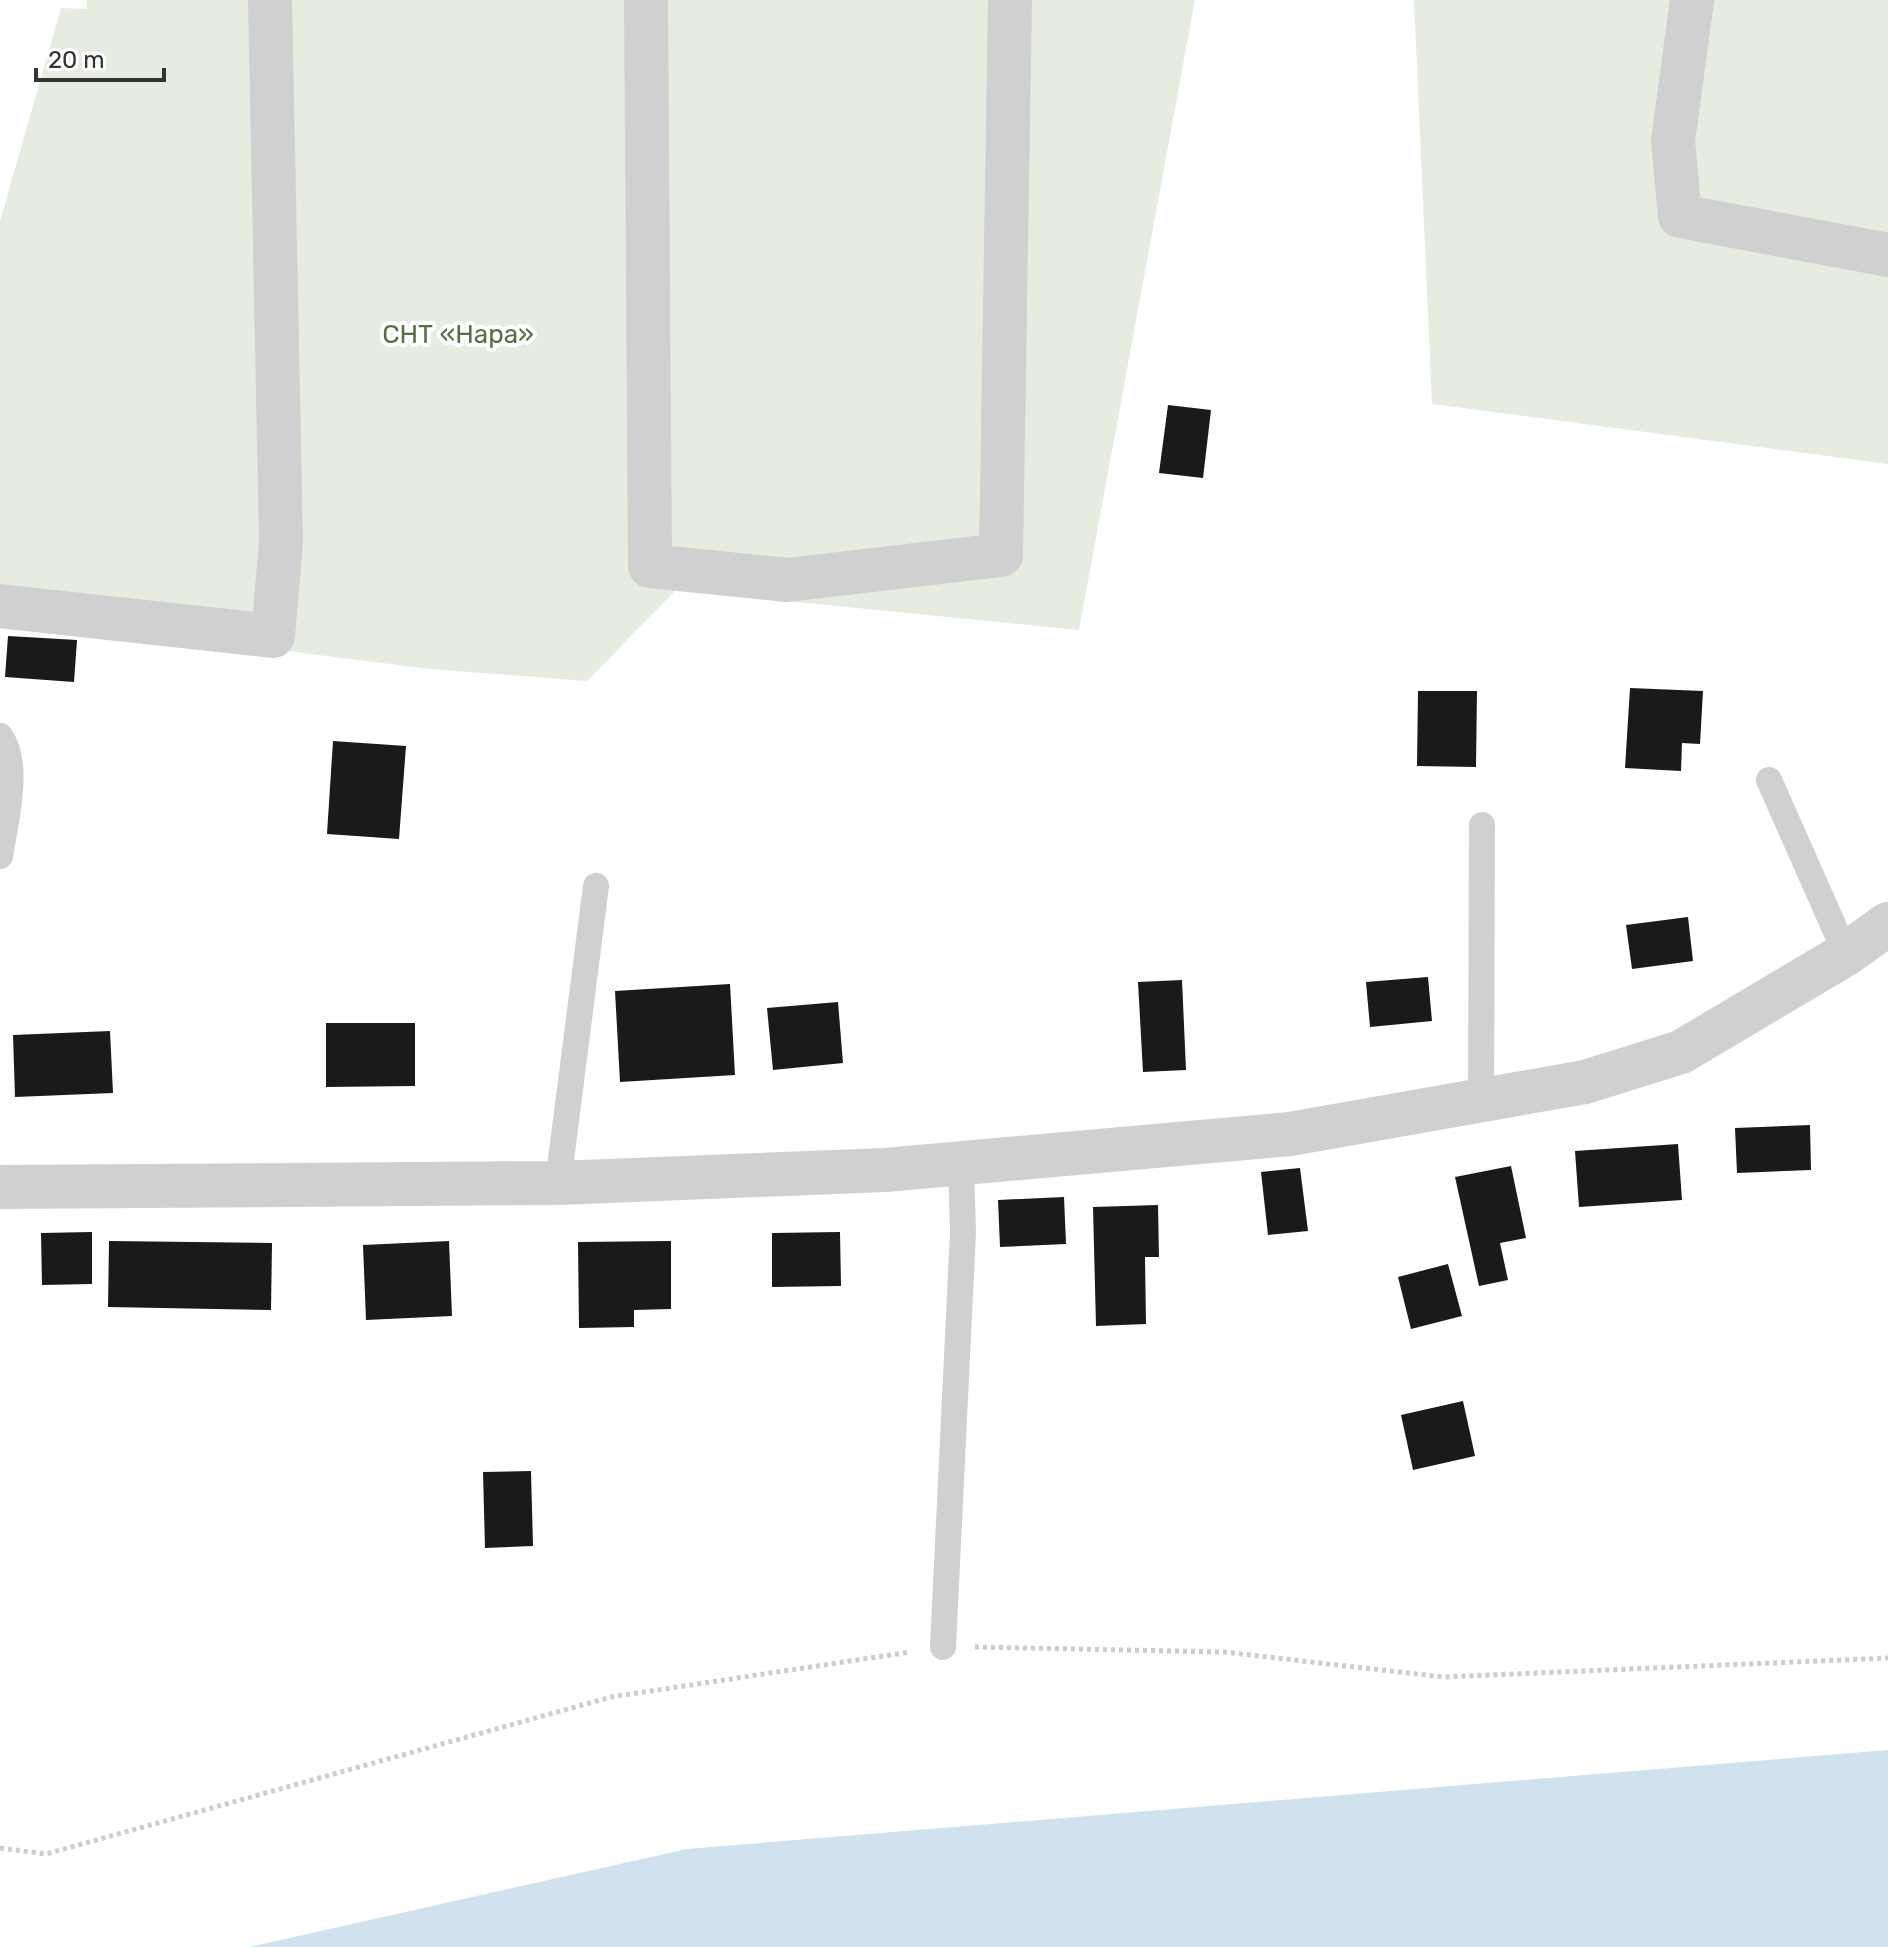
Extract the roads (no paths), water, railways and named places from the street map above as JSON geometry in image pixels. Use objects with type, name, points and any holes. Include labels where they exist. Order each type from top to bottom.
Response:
[{"type":"street","points":[[0,606],[273,636],[281,542],[270,0]]},
{"type":"street","points":[[646,0],[650,566],[787,580],[1001,555],[1010,0]]},
{"type":"street","points":[[1692,0],[1673,141],[1680,216],[1888,255]]},
{"type":"street","points":[[0,1187],[558,1183],[885,1170],[1290,1134],[1585,1082],[1681,1052],[1846,954],[1888,924]]},
{"type":"lane","points":[[0,736],[5,742],[11,783],[0,856]]},
{"type":"lane","points":[[1769,780],[1846,954]]},
{"type":"lane","points":[[1481,1102],[1482,825]]},
{"type":"lane","points":[[558,1183],[596,886]]},
{"type":"lane","points":[[943,1647],[963,1232],[961,1163]]},
{"type":"water","points":[[1888,1750],[1888,1947],[249,1947],[687,1849]]},
{"type":"park label","name":"СНТ «Нара»","points":[[458,334]]}]
